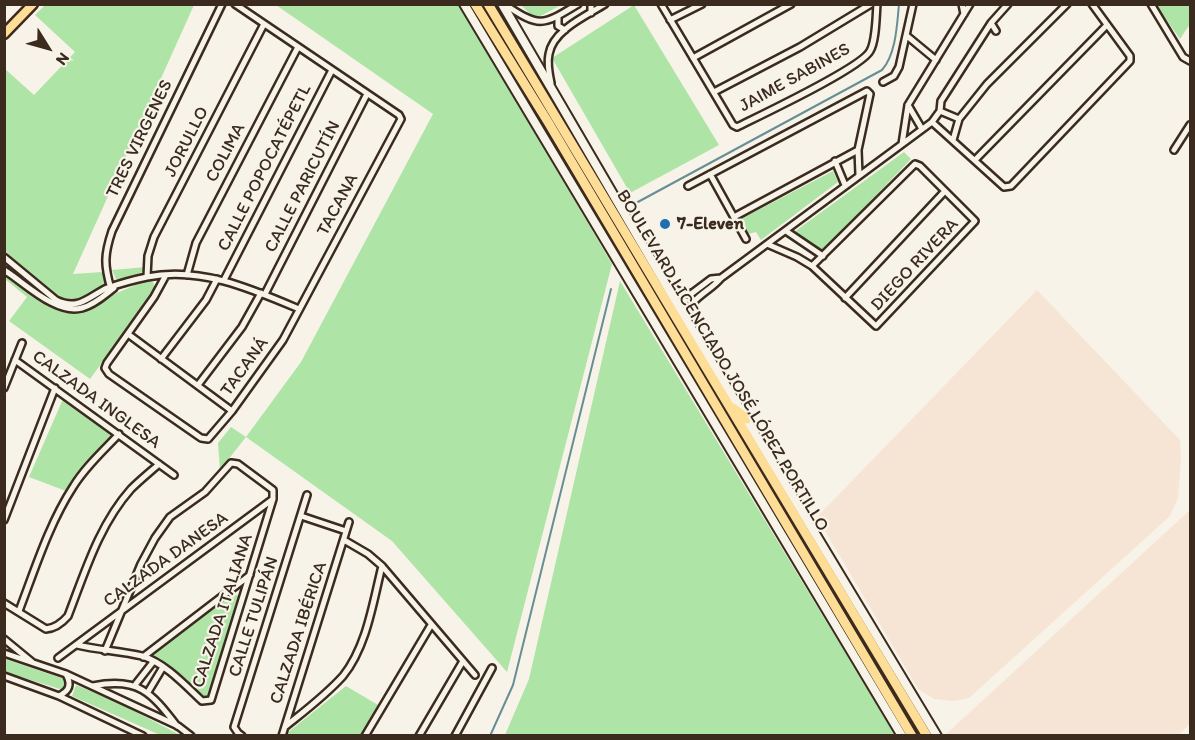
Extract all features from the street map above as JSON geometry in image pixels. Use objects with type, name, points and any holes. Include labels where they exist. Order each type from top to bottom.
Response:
[{"type":"highway","name":"BOULEVARD LICENCIADO JOSÉ LÓPEZ PORTILLO","points":[[475,4],[548,122],[912,735]]},
{"type":"highway","name":"BOULEVARD LICENCIADO JOSÉ LÓPEZ PORTILLO","points":[[488,4],[927,735]]},
{"type":"highway","points":[[728,405],[747,419]]},
{"type":"highway","points":[[860,650],[863,670]]},
{"type":"highway","points":[[895,682],[911,693]]},
{"type":"main road","points":[[4,34],[33,4]]},
{"type":"street","name":"TRES VIRGENES","points":[[113,288],[105,262],[105,253],[112,231],[222,4]]},
{"type":"street","points":[[235,4],[368,94]]},
{"type":"street","points":[[464,4],[902,735]]},
{"type":"street","points":[[503,4],[532,21],[543,22],[578,4]]},
{"type":"street","name":"BOULEVARD LICENCIADO JOSÉ LÓPEZ PORTILLO","points":[[503,4],[687,321],[937,735]]},
{"type":"street","points":[[591,4],[591,13]]},
{"type":"street","points":[[551,88],[549,54],[552,45],[565,30],[605,4]]},
{"type":"street","points":[[660,4],[714,92],[801,47],[871,4]]},
{"type":"street","points":[[670,20],[702,4]]},
{"type":"street","points":[[693,58],[791,4]]},
{"type":"street","name":"JAIME SABINES","points":[[714,92],[733,125],[737,127],[822,84],[859,62],[870,52],[877,4]]},
{"type":"street","points":[[883,82],[890,79],[897,71],[913,4]]},
{"type":"street","points":[[962,4],[964,14]]},
{"type":"street","points":[[902,144],[908,105],[970,4]]},
{"type":"street","points":[[687,321],[687,313],[691,304],[722,278],[932,122],[940,111],[941,101],[991,23],[1008,4]]},
{"type":"street","points":[[953,140],[959,119],[987,84],[1067,4]]},
{"type":"street","points":[[932,122],[1006,188],[1011,186],[1129,64],[1130,56],[1092,4]]},
{"type":"street","points":[[1152,4],[1183,57],[1191,61]]},
{"type":"street","points":[[558,16],[558,26],[565,30]]},
{"type":"street","points":[[991,23],[996,31]]},
{"type":"street","name":"JORULLO","points":[[147,277],[148,256],[154,237],[264,24]]},
{"type":"street","points":[[975,160],[1107,25]]},
{"type":"street","points":[[906,36],[936,60]]},
{"type":"street","name":"COLIMA","points":[[187,275],[196,243],[298,47]]},
{"type":"street","name":"CALLE POPOCATÉPETL","points":[[161,359],[221,279],[332,70]]},
{"type":"street","points":[[688,186],[868,92],[870,94],[858,150],[859,175]]},
{"type":"street","name":"TACANA","points":[[300,309],[400,121],[399,115],[368,94]]},
{"type":"street","name":"CALLE PARICUTÍN","points":[[198,385],[242,327],[263,294],[368,94]]},
{"type":"street","points":[[908,105],[922,129]]},
{"type":"street","points":[[940,111],[959,119]]},
{"type":"street","points":[[1174,150],[1189,130]]},
{"type":"street","points":[[734,217],[858,150]]},
{"type":"street","points":[[835,161],[845,185]]},
{"type":"street","points":[[767,244],[812,266],[845,298],[945,191],[920,166],[915,164],[812,266]]},
{"type":"street","points":[[710,174],[746,239]]},
{"type":"street","name":"DIEGO RIVERA","points":[[845,298],[873,325],[878,326],[973,225],[974,220],[945,191]]},
{"type":"street","points":[[786,231],[823,256]]},
{"type":"street","points":[[4,257],[64,304],[84,302],[113,288],[147,277],[187,275],[221,279],[300,309]]},
{"type":"street","points":[[14,266],[7,271],[62,308],[69,309],[91,304],[113,288]]},
{"type":"street","points":[[166,275],[154,297],[128,334],[232,411]]},
{"type":"street","points":[[668,286],[691,294],[711,279],[722,278]]},
{"type":"street","name":"TACANÁ","points":[[128,334],[107,363],[105,368],[109,374],[201,438],[208,439],[275,354],[300,309]]},
{"type":"street","name":"CALZADA INGLESA","points":[[4,388],[22,343]]},
{"type":"street","name":"CALZADA INGLESA","points":[[15,360],[174,475]]},
{"type":"street","points":[[694,390],[704,385]]},
{"type":"street","points":[[4,520],[55,388]]},
{"type":"street","points":[[19,610],[42,551],[73,487],[86,469],[119,434]]},
{"type":"street","points":[[105,651],[141,564],[170,517],[205,492],[228,465],[235,462],[273,490],[273,499]]},
{"type":"street","name":"CALZADA INGLESA","points":[[4,603],[19,610],[40,627],[46,629],[63,622],[68,616],[97,541],[113,513],[132,488],[159,464]]},
{"type":"street","name":"CALLE TULIPÁN","points":[[242,735],[234,727],[307,495]]},
{"type":"street","name":"CALZADA ITALIANA","points":[[163,667],[202,701],[211,700],[273,499]]},
{"type":"street","name":"CALZADA DANESA","points":[[58,658],[273,499]]},
{"type":"street","points":[[301,516],[346,531]]},
{"type":"street","name":"CALZADA IBÉRICA","points":[[282,735],[349,522]]},
{"type":"street","points":[[344,540],[368,554],[382,566],[475,675]]},
{"type":"street","points":[[285,726],[322,697],[344,675],[363,638],[382,566]]},
{"type":"street","points":[[142,657],[251,574]]},
{"type":"street","points":[[365,735],[431,625]]},
{"type":"street","points":[[4,639],[33,663]]},
{"type":"street","points":[[77,645],[142,657],[163,667],[148,692]]},
{"type":"street","points":[[4,653],[66,674],[178,726]]},
{"type":"street","points":[[419,735],[463,661]]},
{"type":"street","points":[[135,685],[153,662]]},
{"type":"street","points":[[455,735],[492,668]]},
{"type":"street","points":[[59,696],[69,687],[70,681],[66,674]]},
{"type":"street","points":[[4,676],[59,696],[143,735]]},
{"type":"street","points":[[91,687],[116,683],[135,685],[148,692],[178,726],[190,735]]},
{"type":"shaded area","points":[[1037,290],[1180,440],[1178,498],[1170,516],[969,698],[954,701],[934,699],[918,689],[817,517]]},
{"type":"shaded area","points":[[1190,510],[1190,724],[1178,735],[945,735]]},
{"type":"green space","points":[[45,5],[194,5],[73,274],[103,272],[107,284],[97,293],[78,301],[59,298],[23,270],[5,250],[4,68],[34,95],[75,52],[35,15]]},
{"type":"green space","points":[[276,5],[459,5],[612,264],[507,672],[392,541],[246,437],[301,362],[433,114]]},
{"type":"green space","points":[[521,5],[561,5],[535,19]]},
{"type":"green space","points":[[634,5],[719,145],[630,193],[552,58]]},
{"type":"green space","points":[[1156,5],[1190,5],[1190,24],[1180,39]]},
{"type":"green space","points":[[904,152],[911,159],[821,253],[794,232]]},
{"type":"green space","points":[[833,171],[838,182],[761,240],[756,232],[748,234],[739,220]]},
{"type":"green space","points":[[146,267],[143,272],[120,280],[116,279],[112,270]]},
{"type":"green space","points":[[4,273],[49,304],[68,313],[92,309],[110,296],[147,280],[153,282],[156,289],[90,379],[9,321],[27,297],[5,279]]},
{"type":"green space","points":[[620,281],[895,735],[505,735],[529,679]]},
{"type":"green space","points":[[63,399],[113,436],[79,472],[66,491],[29,477]]},
{"type":"green space","points":[[231,427],[246,437],[220,470],[218,443]]},
{"type":"green space","points":[[232,595],[238,595],[240,598],[211,696],[203,697],[180,674],[153,657],[154,651]]},
{"type":"green space","points":[[5,659],[67,680],[69,683],[63,690],[5,672]]},
{"type":"green space","points":[[76,685],[117,702],[180,735],[160,735],[72,696]]},
{"type":"green space","points":[[346,686],[378,705],[361,735],[286,735],[287,733]]},
{"type":"waterway","points":[[636,203],[882,70],[893,48],[899,4]]},
{"type":"waterway","points":[[490,736],[513,685],[611,289]]},
{"type":"place","name":"7-Eleven","points":[[665,224]]}]
